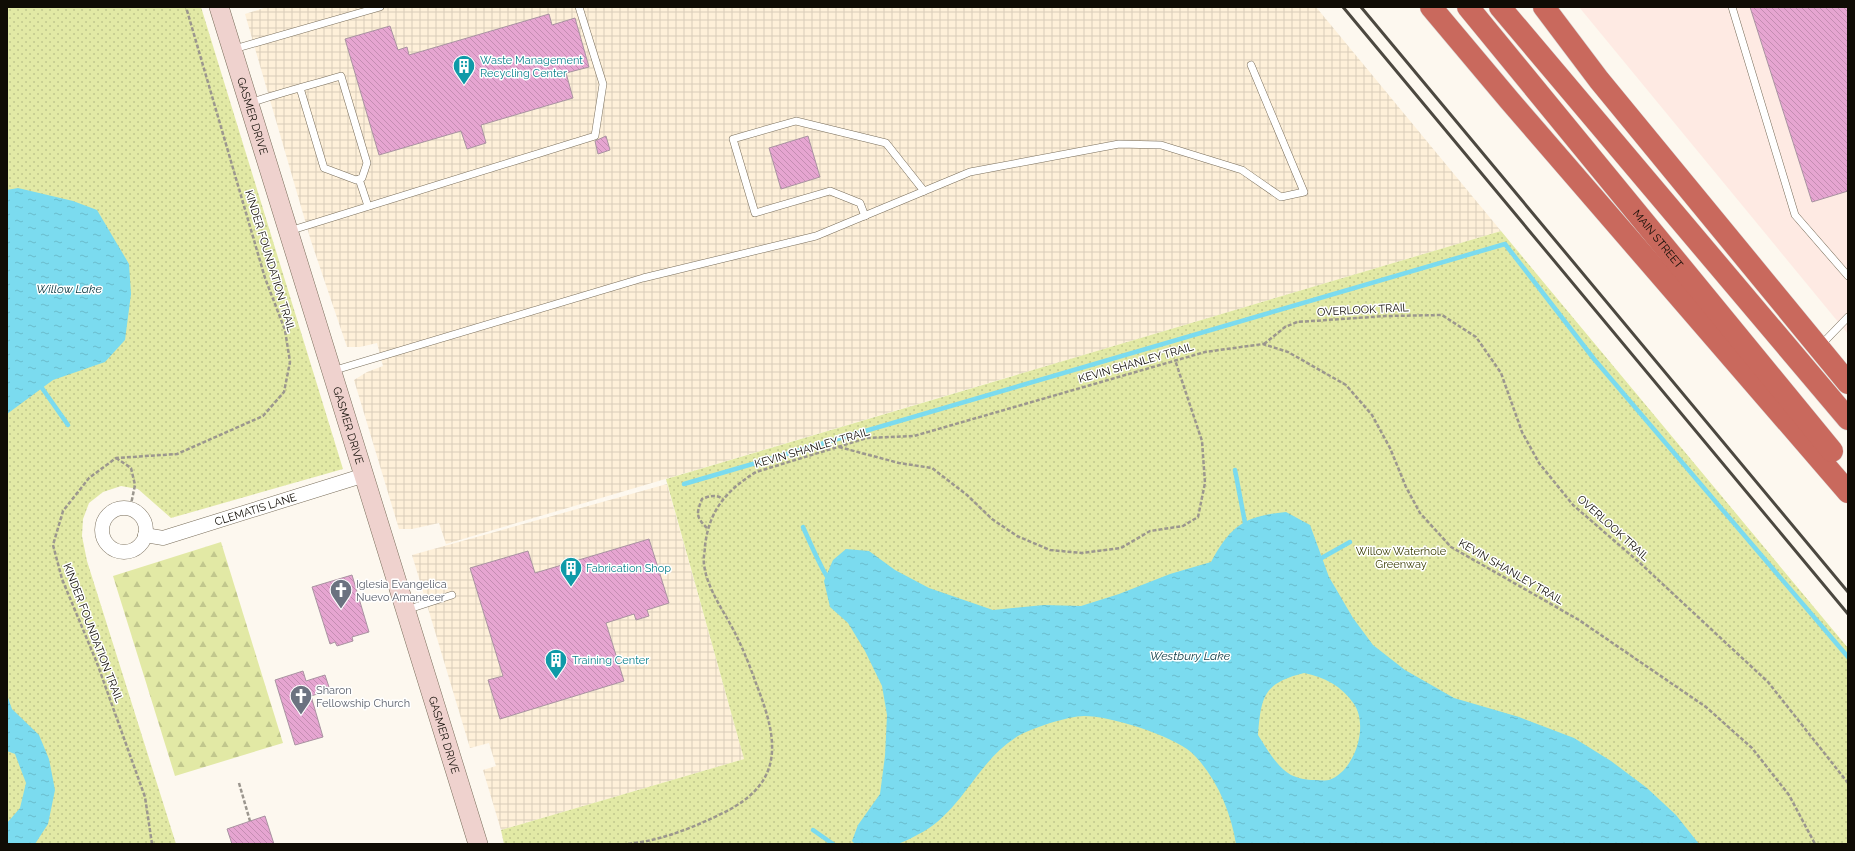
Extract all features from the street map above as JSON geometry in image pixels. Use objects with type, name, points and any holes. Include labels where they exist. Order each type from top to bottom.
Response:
[{"type":"highway","points":[[1432,7],[1510,101],[1848,492]]},
{"type":"highway","name":"MAIN STREET","points":[[1468,7],[1848,470]]},
{"type":"highway","points":[[1500,7],[1848,419]]},
{"type":"highway","points":[[1544,7],[1599,80],[1848,383]]},
{"type":"street","name":"GASMER DRIVE","points":[[219,7],[250,103],[478,844]]},
{"type":"street","name":"CLEMATIS LANE","points":[[145,535],[163,538],[365,475]]},
{"type":"street","points":[[121,508],[130,509],[137,513],[142,519],[145,526],[145,535],[142,543],[135,549],[127,552],[114,550],[105,541],[102,533],[102,524],[106,516],[113,511],[121,508]]},
{"type":"lane","points":[[232,49],[380,7]]},
{"type":"lane","points":[[289,231],[595,136],[603,84],[579,7]]},
{"type":"lane","points":[[1732,7],[1795,215],[1848,276]]},
{"type":"lane","points":[[332,371],[643,278],[816,236],[970,172],[1119,144],[1161,145],[1242,170],[1281,197],[1304,192],[1251,65]]},
{"type":"lane","points":[[250,103],[300,88],[341,76],[367,163],[362,178],[356,180],[324,168],[300,88]]},
{"type":"lane","points":[[865,216],[860,203],[830,191],[755,213],[733,139],[796,121],[886,143],[924,191]]},
{"type":"lane","points":[[359,179],[368,206]]},
{"type":"lane","points":[[1819,347],[1848,317]]},
{"type":"lane","points":[[406,610],[452,595]]},
{"type":"path","name":"KINDER FOUNDATION TRAIL","points":[[152,844],[146,796],[97,663],[62,579],[53,545],[64,511],[89,478],[116,458],[177,454],[263,416],[284,392],[290,362],[285,330],[265,278],[186,7]]},
{"type":"path","name":"OVERLOOK TRAIL","points":[[1263,344],[1285,327],[1298,322],[1386,316],[1442,315],[1476,337],[1501,373],[1522,432],[1536,457],[1573,505],[1640,563],[1768,682],[1848,782]]},
{"type":"path","name":"KEVIN SHANLEY TRAIL","points":[[628,844],[648,842],[688,830],[738,805],[748,798],[767,774],[773,748],[771,721],[736,636],[711,588],[704,563],[707,528],[723,499],[740,482],[756,472],[867,438],[914,436],[1205,352],[1263,344],[1288,352],[1346,385],[1372,415],[1390,448],[1406,487],[1420,513],[1451,547],[1579,620],[1706,707],[1752,748],[1789,796],[1816,844]]},
{"type":"path","points":[[839,447],[899,463],[932,468],[967,496],[992,519],[1017,536],[1050,550],[1082,553],[1121,548],[1150,531],[1183,526],[1198,517],[1205,483],[1202,441],[1175,360]]},
{"type":"path","points":[[116,458],[130,468],[135,485],[130,509]]},
{"type":"path","points":[[707,528],[699,520],[697,511],[702,499],[710,495],[719,496],[723,499]]},
{"type":"path","points":[[239,783],[250,821]]},
{"type":"shaded area","points":[[267,7],[1316,7],[1501,231],[446,544],[439,523],[412,529],[399,529],[354,380],[367,372],[383,366],[377,343],[360,347],[347,347],[311,241],[245,14]]},
{"type":"shaded area","points":[[1579,7],[1848,7],[1848,334]]},
{"type":"shaded area","points":[[667,484],[744,759],[501,830],[483,770],[496,766],[489,743],[470,748],[412,555]]},
{"type":"green space","points":[[7,7],[201,7],[343,469],[171,518],[138,489],[121,486],[103,492],[89,503],[83,519],[82,536],[87,561],[176,844],[7,844]]},
{"type":"green space","name":"Willow Waterhole Greenway","points":[[1501,231],[1848,648],[1848,844],[504,844],[501,830],[744,759],[666,479]]},
{"type":"green space","points":[[221,542],[283,743],[175,776],[113,576]]},
{"type":"water","name":"Willow Lake","points":[[18,188],[73,201],[97,210],[129,264],[131,294],[125,340],[105,362],[53,380],[7,414],[7,190]]},
{"type":"water","name":"Westbury Lake","points":[[1286,512],[1310,525],[1329,577],[1353,618],[1373,645],[1405,670],[1454,698],[1519,717],[1574,738],[1611,761],[1647,788],[1676,815],[1699,844],[1236,844],[1234,832],[1221,795],[1208,772],[1192,753],[1183,746],[1156,733],[1109,719],[1084,716],[1068,718],[1048,724],[1021,734],[1015,738],[989,761],[945,815],[932,826],[917,835],[892,845],[855,844],[852,841],[858,825],[880,794],[885,756],[887,715],[882,686],[865,651],[848,623],[830,607],[824,581],[833,560],[846,549],[869,551],[895,570],[929,588],[993,610],[1044,605],[1081,606],[1119,594],[1170,574],[1211,562],[1225,539],[1233,531],[1250,520],[1260,516]],"holes":[[[1304,673],[1319,677],[1338,687],[1354,704],[1358,713],[1360,735],[1357,747],[1346,767],[1338,775],[1329,780],[1311,780],[1291,775],[1276,762],[1258,735],[1261,710],[1267,693],[1280,681]]]},
{"type":"water","points":[[7,695],[12,709],[39,735],[49,759],[55,790],[48,824],[35,844],[7,844],[7,823],[20,808],[26,783],[15,754],[7,751]]},
{"type":"building","points":[[1750,7],[1848,7],[1848,191],[1812,202]]},
{"type":"building","name":"Waste Management Recycling Center","points":[[549,14],[552,25],[575,18],[589,67],[566,73],[573,98],[481,125],[486,143],[467,149],[461,131],[379,155],[345,39],[390,26],[398,50],[407,47],[409,55]]},
{"type":"building","points":[[606,136],[610,150],[598,154],[595,141]]},
{"type":"building","points":[[808,136],[820,177],[781,189],[769,148]]},
{"type":"building","name":"Fabrication Shop","points":[[649,539],[669,603],[647,610],[649,616],[636,620],[634,614],[606,623],[624,681],[500,719],[488,680],[503,676],[470,568],[528,551],[535,573]]},
{"type":"building","name":"Iglesia Evangelica Nuevo Amanecer","points":[[352,575],[369,632],[352,637],[353,641],[337,646],[335,642],[330,644],[312,587]]},
{"type":"building","name":"Sharon Fellowship Church","points":[[303,671],[306,681],[325,675],[330,690],[311,696],[323,737],[295,745],[275,680]]},
{"type":"building","points":[[265,816],[274,844],[232,844],[227,829]]},
{"type":"waterway","points":[[684,484],[1505,244],[1594,359],[1848,657]]},
{"type":"waterway","points":[[38,385],[42,388],[68,425]]},
{"type":"waterway","points":[[1235,470],[1246,528]]},
{"type":"waterway","points":[[803,527],[820,564],[829,579]]},
{"type":"waterway","points":[[1318,560],[1350,542]]},
{"type":"waterway","points":[[813,830],[833,844]]},
{"type":"railway","points":[[1343,7],[1848,614]]},
{"type":"railway","points":[[1361,7],[1848,592]]},
{"type":"place","name":"Waste Management Recycling Center","points":[[464,86]]},
{"type":"place","name":"Fabrication Shop","points":[[571,588]]},
{"type":"place","name":"Iglesia Evangelica Nuevo Amanecer","points":[[341,610]]},
{"type":"place","name":"Training Center","points":[[556,680]]},
{"type":"place","name":"Sharon Fellowship Church","points":[[301,716]]}]
